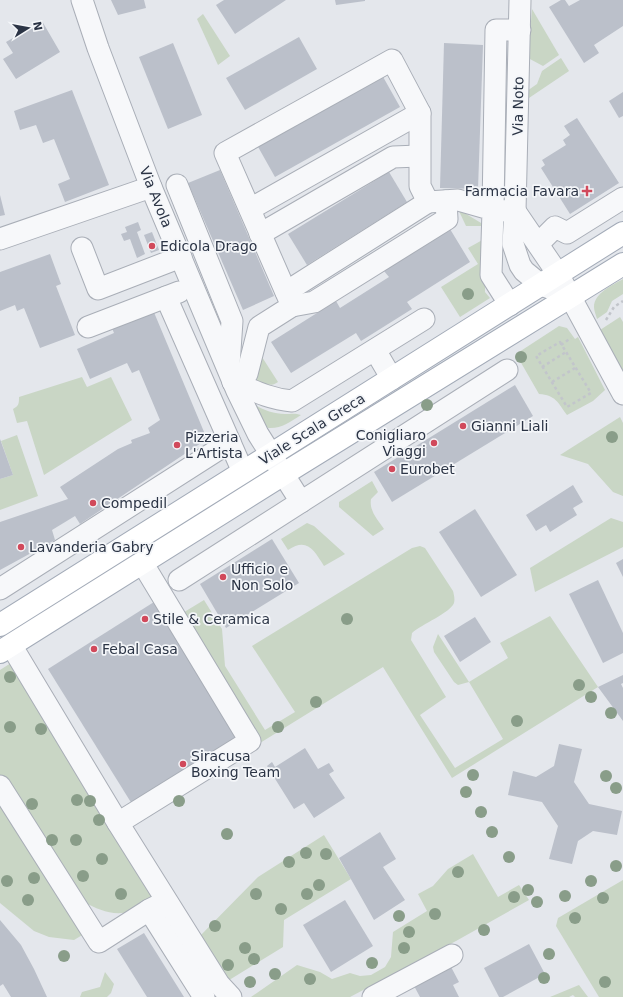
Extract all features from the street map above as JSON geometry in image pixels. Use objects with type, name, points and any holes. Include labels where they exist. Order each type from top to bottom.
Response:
[{"type":"main road","name":"Viale Scala Greca","points":[[0,625],[623,233]]},
{"type":"main road","name":"Viale Scala Greca","points":[[5,649],[143,564],[283,474],[623,264]]},
{"type":"street","name":"Via Avola","points":[[82,0],[98,48],[151,187],[231,376],[258,434],[300,502]]},
{"type":"street","name":"Via Noto","points":[[510,305],[515,211],[520,0]]},
{"type":"street","points":[[510,305],[491,275],[496,30],[520,30]]},
{"type":"street","points":[[231,376],[247,374],[259,327],[289,299],[314,302],[447,219],[437,201],[420,186],[420,113],[392,60],[225,153],[289,299]]},
{"type":"street","points":[[250,209],[420,113]]},
{"type":"street","points":[[260,234],[393,157],[419,156]]},
{"type":"street","points":[[177,185],[232,321],[231,376]]},
{"type":"street","points":[[0,239],[151,187]]},
{"type":"street","points":[[538,244],[555,227],[567,233],[623,198]]},
{"type":"street","points":[[437,201],[458,200],[492,210],[515,211],[538,244],[549,280]]},
{"type":"street","points":[[585,222],[601,247]]},
{"type":"street","points":[[513,244],[524,271],[549,280],[571,296],[623,394]]},
{"type":"street","points":[[82,248],[98,290],[181,257]]},
{"type":"street","points":[[88,327],[193,286]]},
{"type":"street","points":[[166,297],[243,472]]},
{"type":"street","points":[[231,376],[259,393],[277,400],[292,401],[424,320]]},
{"type":"street","points":[[375,350],[392,379]]},
{"type":"street","points":[[179,580],[507,370]]},
{"type":"street","points":[[0,589],[230,442]]},
{"type":"street","points":[[118,823],[250,741],[143,564]]},
{"type":"street","points":[[5,649],[118,823],[219,984],[231,997]]},
{"type":"street","points":[[0,786],[99,942],[166,900]]},
{"type":"street","points":[[149,910],[204,997]]},
{"type":"street","points":[[373,997],[452,955]]},
{"type":"path","points":[[606,320],[614,307],[623,301]]},
{"type":"path","points":[[560,342],[566,352],[591,393],[567,407],[536,356],[560,342]]},
{"type":"path","points":[[542,367],[566,352]]},
{"type":"path","points":[[552,382],[575,368]]},
{"type":"green space","points":[[532,9],[559,55],[543,66],[528,58]]},
{"type":"green space","points":[[203,14],[230,56],[218,65],[197,19]]},
{"type":"green space","points":[[561,58],[569,71],[526,100],[527,91],[537,84],[542,71]]},
{"type":"green space","points":[[458,209],[486,226],[466,226]]},
{"type":"green space","points":[[486,238],[485,292],[490,298],[460,317],[441,287],[478,264],[468,248]]},
{"type":"green space","points":[[623,279],[623,294],[612,301],[607,312],[597,319],[594,307],[597,298],[609,287]]},
{"type":"green space","points":[[620,317],[623,322],[623,371],[600,330]]},
{"type":"green space","points":[[559,326],[567,328],[575,339],[578,337],[605,390],[593,401],[567,415],[556,400],[549,396],[539,394],[516,354]]},
{"type":"green space","points":[[262,357],[278,382],[275,384],[266,384],[253,380]]},
{"type":"green space","points":[[82,377],[87,387],[111,377],[132,420],[44,475],[27,421],[17,423],[13,409],[18,404],[19,397]]},
{"type":"green space","points":[[255,405],[265,410],[281,414],[301,415],[281,426],[268,428],[263,423]]},
{"type":"green space","points":[[620,417],[623,423],[623,496],[613,492],[588,464],[560,455]]},
{"type":"green space","points":[[17,435],[38,496],[0,510],[0,479],[13,475],[1,441]]},
{"type":"green space","points":[[372,481],[378,492],[371,499],[371,507],[374,515],[384,529],[373,536],[339,507],[339,502]]},
{"type":"green space","points":[[611,518],[623,522],[623,547],[535,592],[530,568]]},
{"type":"green space","points":[[307,523],[314,526],[345,554],[324,566],[313,550],[305,545],[295,546],[288,550],[281,539]]},
{"type":"green space","points":[[420,546],[425,548],[453,591],[454,603],[442,615],[412,633],[411,640],[446,697],[420,715],[455,768],[503,739],[469,682],[508,658],[500,643],[550,616],[598,687],[452,778],[383,667],[260,743],[181,614],[204,600],[222,629],[225,666],[265,730],[295,712],[252,646],[412,548]]},
{"type":"green space","points":[[438,634],[469,682],[458,685],[454,682],[434,652],[433,647]]},
{"type":"green space","points":[[11,663],[156,896],[135,910],[125,913],[113,913],[95,908],[84,902],[0,775],[0,670]]},
{"type":"green space","points":[[0,799],[84,934],[74,940],[49,937],[34,931],[0,903]]},
{"type":"green space","points":[[324,835],[351,879],[284,920],[283,947],[226,982],[198,938],[258,877]]},
{"type":"green space","points":[[473,854],[498,897],[519,885],[529,900],[456,941],[350,997],[251,997],[297,965],[320,972],[332,979],[350,973],[360,976],[371,975],[385,967],[391,957],[393,932],[427,911],[418,894],[433,886],[448,869]]},
{"type":"green space","points":[[623,880],[623,997],[599,997],[556,926],[558,918]]},
{"type":"green space","points":[[105,972],[114,984],[111,993],[107,997],[80,997],[82,992],[100,987]]},
{"type":"green space","points":[[579,985],[588,997],[575,997],[573,995],[569,997],[550,997]]},
{"type":"building","points":[[111,0],[144,0],[146,8],[118,15]]},
{"type":"building","points":[[224,0],[286,0],[235,34],[216,5]]},
{"type":"building","points":[[335,0],[365,0],[365,1],[336,5]]},
{"type":"building","points":[[561,0],[565,0],[569,6],[580,0],[623,0],[623,26],[594,45],[599,53],[584,63],[549,7]]},
{"type":"building","points":[[42,21],[60,52],[16,79],[3,59],[13,53],[6,42]]},
{"type":"building","points":[[299,37],[317,69],[245,110],[226,78]]},
{"type":"building","points":[[173,43],[202,115],[168,129],[139,57]]},
{"type":"building","points":[[444,43],[483,45],[478,189],[440,188]]},
{"type":"building","points":[[382,75],[400,107],[275,177],[257,145]]},
{"type":"building","points":[[72,90],[109,185],[65,202],[58,184],[70,179],[54,139],[43,143],[36,125],[20,130],[14,111]]},
{"type":"building","points":[[623,92],[623,116],[619,118],[609,101]]},
{"type":"building","points":[[577,118],[619,183],[570,214],[541,168],[545,165],[542,160],[566,145],[563,140],[570,135],[564,126]]},
{"type":"building","points":[[220,170],[274,296],[243,310],[188,183]]},
{"type":"building","points":[[389,172],[407,202],[307,265],[288,234]]},
{"type":"building","points":[[0,195],[5,215],[0,216]]},
{"type":"building","points":[[138,222],[141,230],[137,232],[145,254],[137,258],[130,239],[124,241],[121,234],[127,232],[125,227]]},
{"type":"building","points":[[450,229],[470,262],[407,302],[412,309],[361,341],[356,333],[291,373],[271,342],[336,301],[340,308],[389,277],[384,271]]},
{"type":"building","name":"Edicola Drago","points":[[152,232],[159,250],[151,253],[144,235]]},
{"type":"building","points":[[50,254],[61,284],[56,286],[75,335],[40,348],[24,308],[17,311],[15,305],[0,311],[0,272]]},
{"type":"building","points":[[153,310],[207,439],[80,524],[75,516],[52,530],[55,540],[0,570],[0,522],[68,499],[60,487],[118,449],[132,443],[131,440],[150,433],[148,428],[160,420],[139,370],[132,373],[127,363],[90,379],[77,349],[114,333],[112,328]]},
{"type":"building","points":[[515,385],[533,416],[392,502],[374,472]]},
{"type":"building","points":[[0,439],[13,475],[0,479]]},
{"type":"building","points":[[573,485],[583,502],[573,508],[577,515],[550,532],[546,525],[536,531],[526,515]]},
{"type":"building","points":[[475,509],[517,575],[481,597],[439,532]]},
{"type":"building","points":[[272,539],[299,583],[226,628],[200,584]]},
{"type":"building","points":[[623,559],[623,577],[616,563]]},
{"type":"building","points":[[598,580],[623,633],[623,653],[603,663],[569,594]]},
{"type":"building","points":[[154,602],[238,738],[132,804],[48,669]]},
{"type":"building","points":[[475,617],[491,642],[460,662],[444,636]]},
{"type":"building","points":[[623,675],[623,683],[621,684],[623,688],[623,721],[598,687]]},
{"type":"building","points":[[559,744],[582,749],[574,782],[589,804],[622,811],[617,835],[593,831],[578,841],[572,864],[549,859],[558,826],[542,802],[508,795],[513,771],[536,777],[554,766]]},
{"type":"building","points":[[305,748],[318,769],[329,763],[334,771],[329,774],[345,798],[314,818],[304,803],[294,809],[267,766],[272,762],[275,767]]},
{"type":"building","points":[[380,832],[396,859],[383,867],[405,900],[374,920],[339,858]]},
{"type":"building","points":[[345,900],[373,946],[331,972],[303,925]]},
{"type":"building","points":[[0,920],[21,945],[47,997],[11,997],[3,984],[0,986]]},
{"type":"building","points":[[144,933],[184,997],[147,997],[117,949]]},
{"type":"building","points":[[529,944],[545,974],[503,997],[499,997],[484,968]]},
{"type":"building","points":[[450,965],[459,982],[453,985],[459,997],[420,997],[413,984]]},
{"type":"place","name":"Farmacia Favara","points":[[587,191]]},
{"type":"place","name":"Edicola Drago","points":[[152,246]]},
{"type":"place","name":"Gianni Liali","points":[[463,426]]},
{"type":"place","name":"Conigliaro Viaggi","points":[[434,443]]},
{"type":"place","name":"Pizzeria L'Artista","points":[[177,445]]},
{"type":"place","name":"Eurobet","points":[[392,469]]},
{"type":"place","name":"Compedil","points":[[93,503]]},
{"type":"place","name":"Lavanderia Gabry","points":[[21,547]]},
{"type":"place","name":"Ufficio e Non Solo","points":[[223,577]]},
{"type":"place","name":"Stile & Ceramica","points":[[145,619]]},
{"type":"place","name":"Febal Casa","points":[[94,649]]},
{"type":"place","name":"Siracusa Boxing Team","points":[[183,764]]}]
